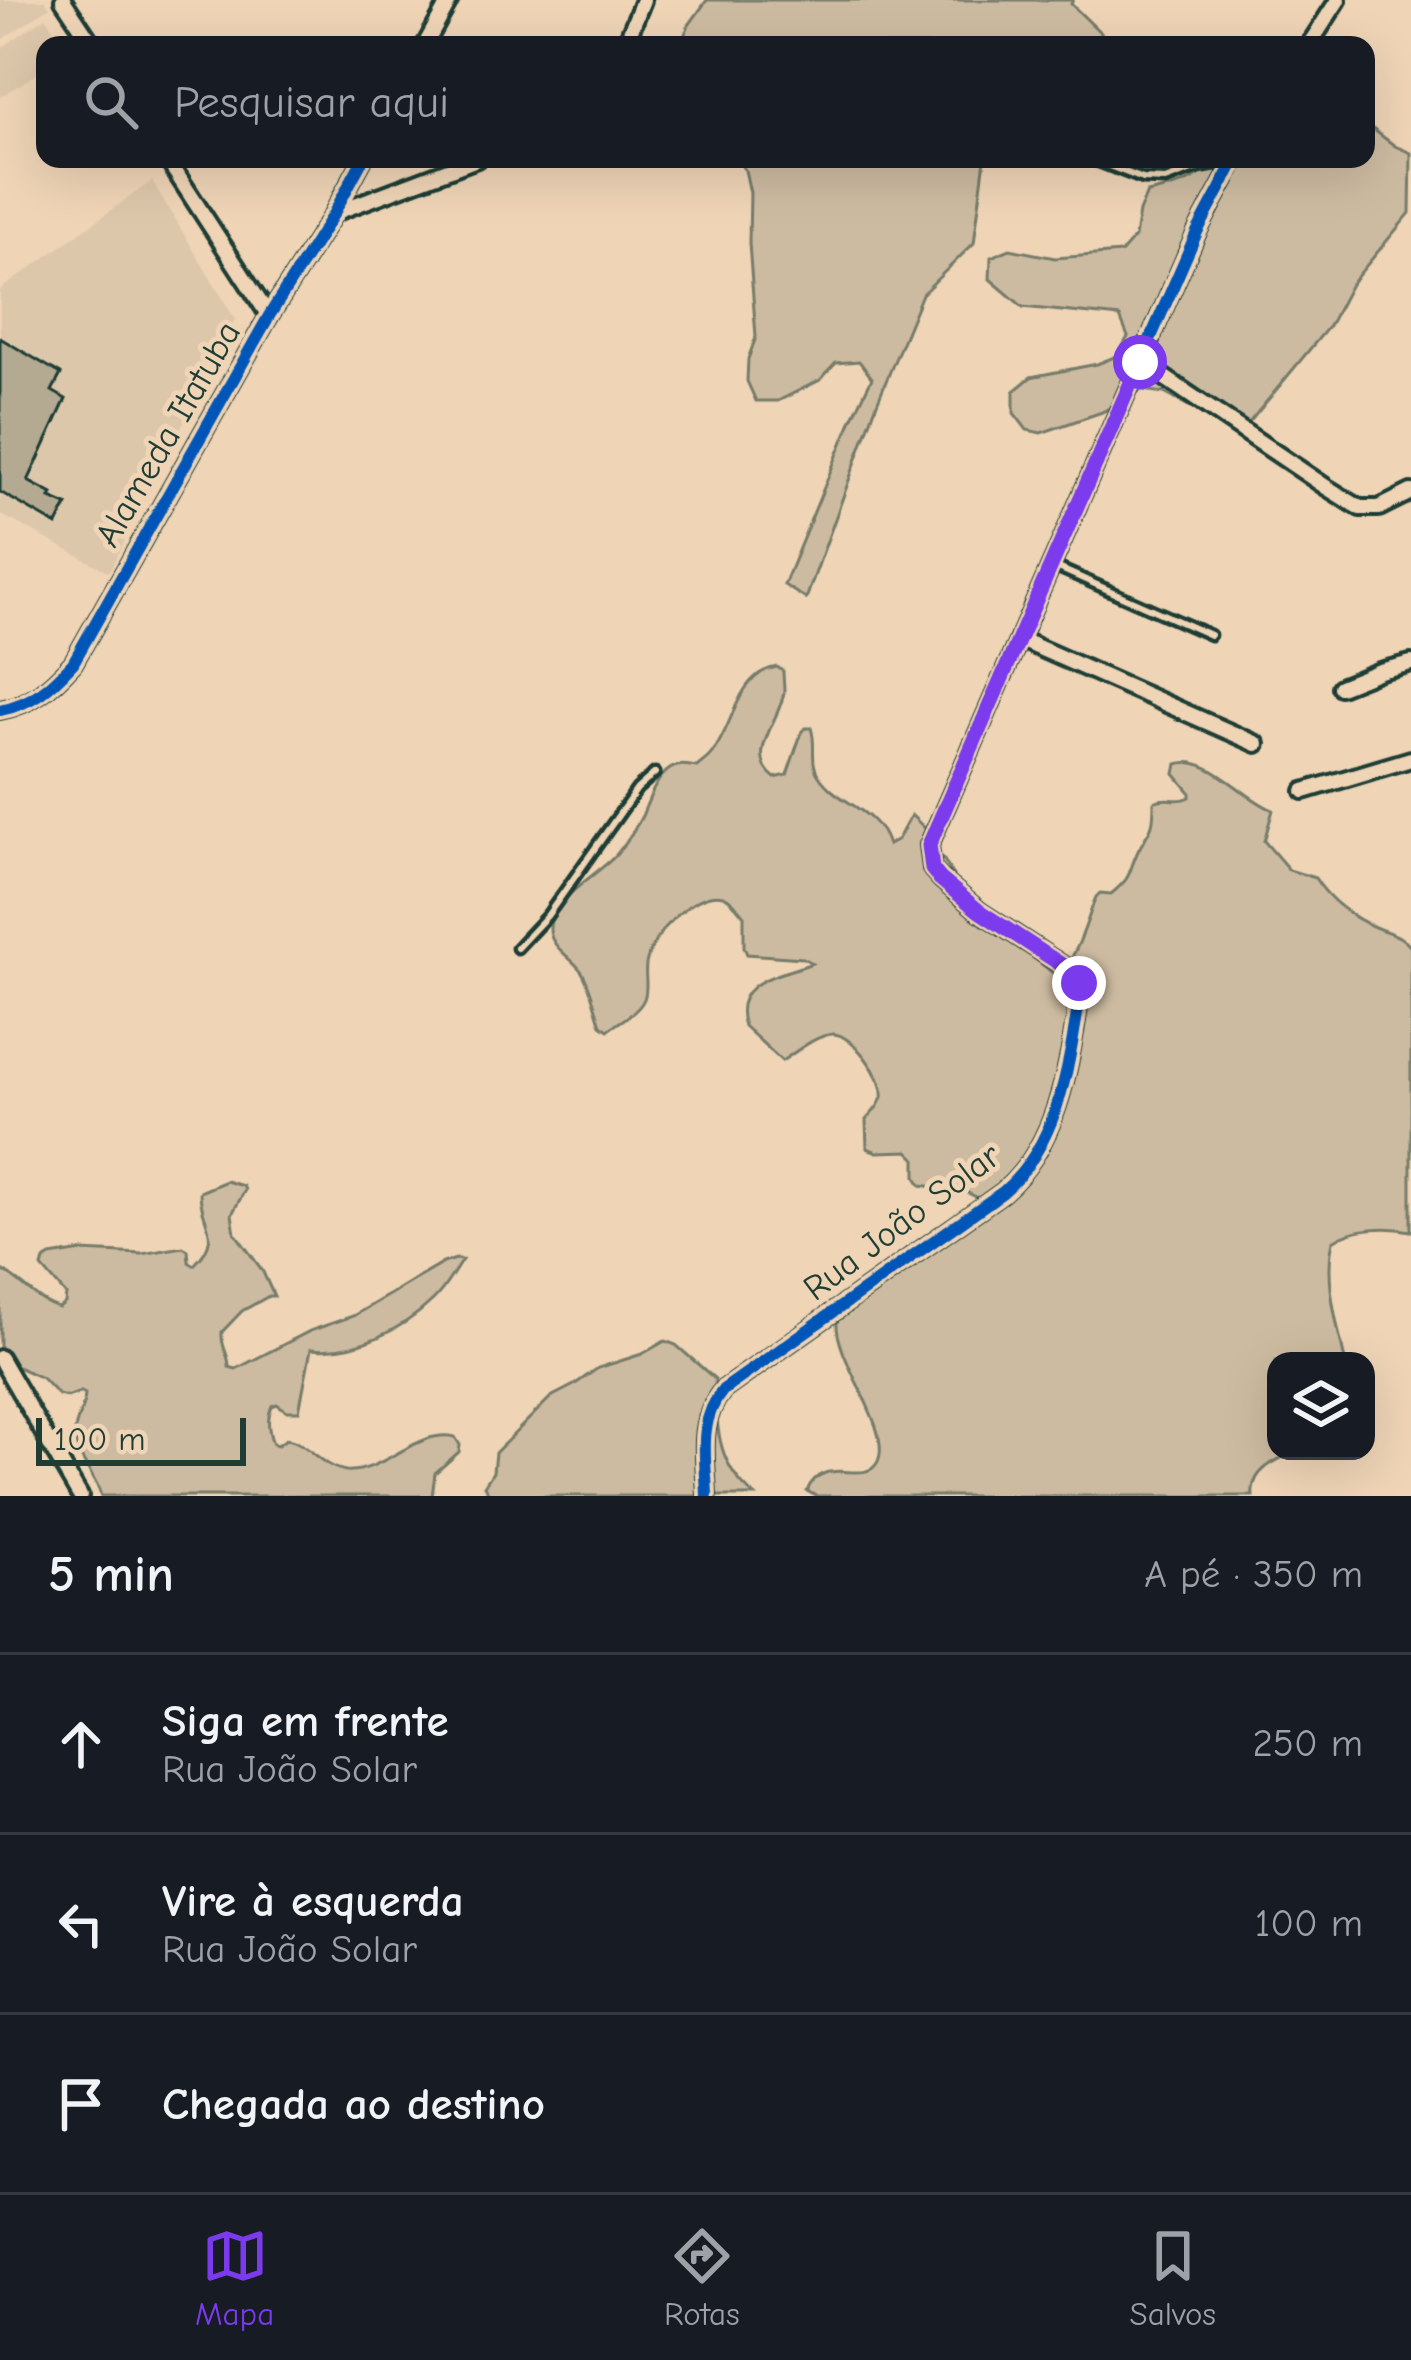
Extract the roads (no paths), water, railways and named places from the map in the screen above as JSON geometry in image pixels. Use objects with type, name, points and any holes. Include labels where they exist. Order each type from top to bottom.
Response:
[{"type":"street","points":[[64,0],[87,36]]},
{"type":"street","points":[[430,36],[450,0]]},
{"type":"street","points":[[629,36],[644,0]]},
{"type":"street","points":[[1316,36],[1338,0]]},
{"type":"street","points":[[173,168],[269,316]]},
{"type":"street","name":"Alameda Itatuba","points":[[0,710],[39,696],[73,663],[358,168]]},
{"type":"street","points":[[334,213],[453,168]]},
{"type":"street","name":"Rua João Solar","points":[[707,1496],[705,1430],[708,1413],[723,1390],[1019,1178],[1047,1131],[1068,1074],[1079,983],[1074,974],[940,879],[929,860],[929,845],[1197,232],[1232,168]]},
{"type":"street","points":[[1140,362],[1360,508],[1379,508],[1411,492]]},
{"type":"street","points":[[1018,639],[1257,744]]},
{"type":"street","points":[[1340,687],[1411,663]]},
{"type":"street","points":[[1304,791],[1411,759]]},
{"type":"street","points":[[0,1358],[80,1496]]},
{"type":"lane","points":[[1114,168],[1143,179],[1166,180],[1200,168]]},
{"type":"lane","points":[[1051,565],[1210,635]]},
{"type":"lane","points":[[517,948],[533,934],[637,789],[655,773]]}]
